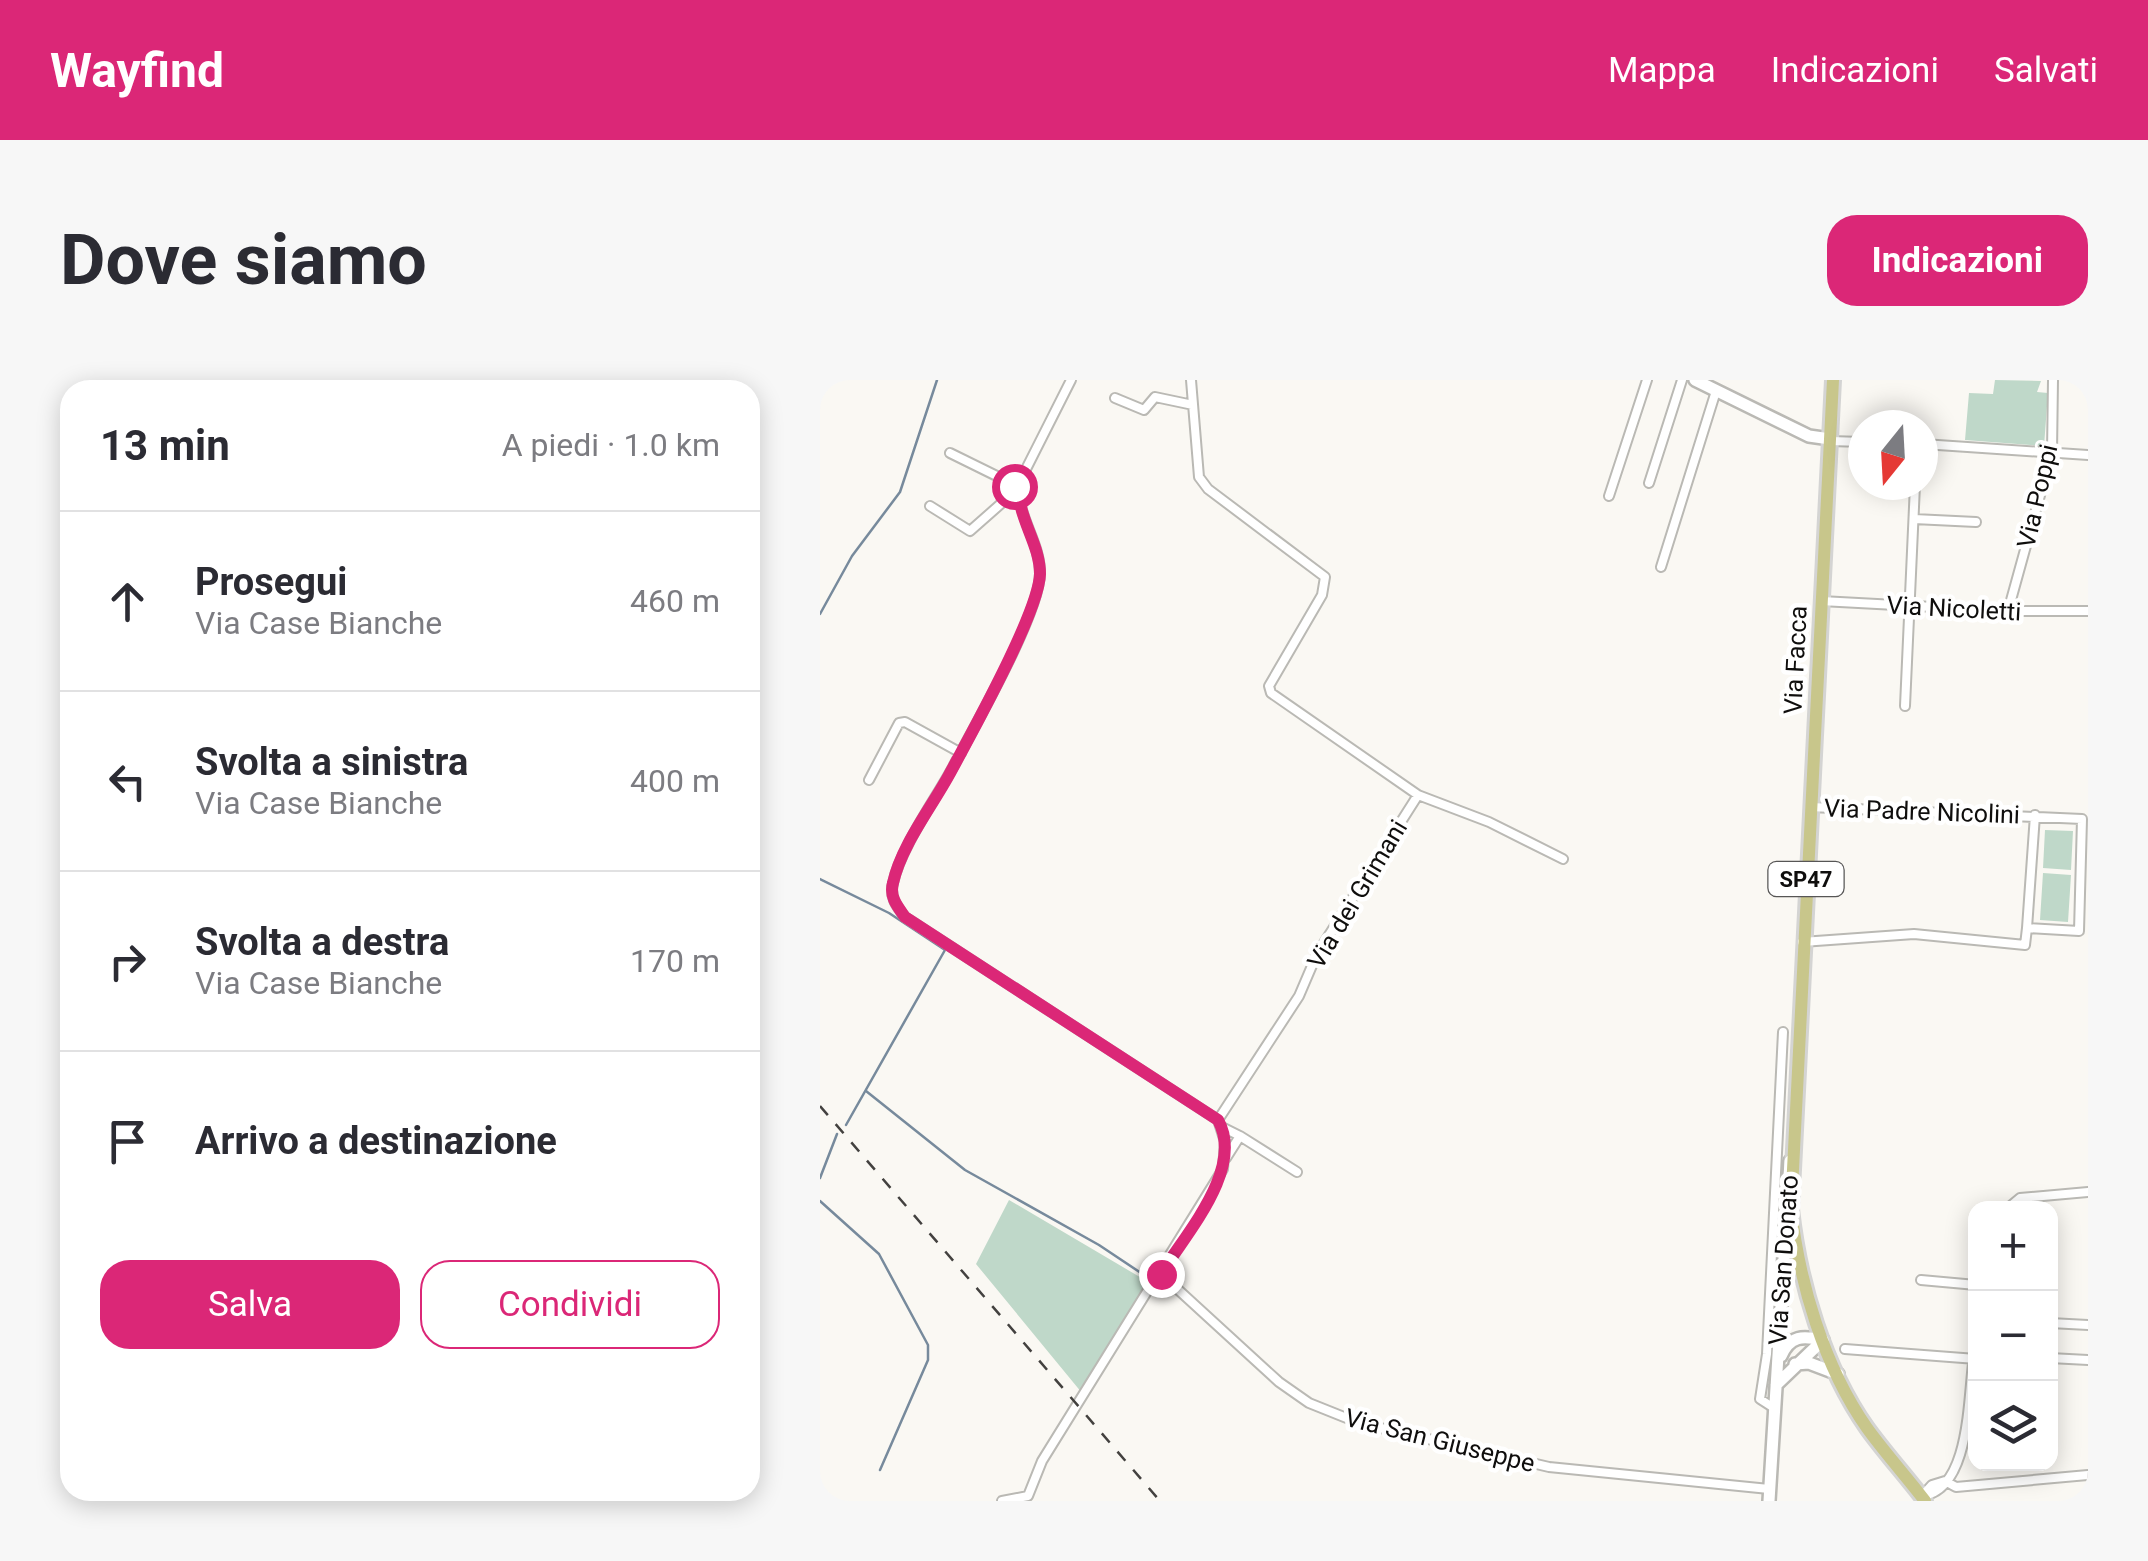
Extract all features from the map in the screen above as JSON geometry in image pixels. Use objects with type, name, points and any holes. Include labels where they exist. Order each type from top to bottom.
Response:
[{"type":"main road","name":"Via Facca","points":[[1823,1340],[1794,1236],[1791,1157],[1832,380]]},
{"type":"main road","name":"SP47","points":[[1823,1340],[1876,1440],[1924,1499]]},
{"type":"street","points":[[1071,380],[1019,486],[1018,497],[1034,543],[1040,586],[897,874],[892,885],[894,901],[905,917],[1297,1172]]},
{"type":"street","name":"Via dei Grimani","points":[[1191,380],[1199,477],[1208,489],[1326,577],[1322,595],[1269,686],[1271,693],[1418,795],[1317,954],[1299,996],[1220,1124]]},
{"type":"street","points":[[1609,496],[1648,380]]},
{"type":"street","points":[[1649,483],[1682,380]]},
{"type":"street","points":[[1695,380],[1817,438],[1848,441]]},
{"type":"street","name":"Via Poppi","points":[[2008,611],[2052,452],[2052,380]]},
{"type":"street","points":[[1661,567],[1716,391]]},
{"type":"street","points":[[1115,398],[1144,410],[1155,397],[1193,405]]},
{"type":"street","points":[[1800,430],[1830,423]]},
{"type":"street","points":[[1938,445],[2088,455]]},
{"type":"street","points":[[950,453],[1019,486]]},
{"type":"street","points":[[930,506],[970,531],[1004,501],[1018,497]]},
{"type":"street","points":[[1905,706],[1915,500]]},
{"type":"street","points":[[1914,518],[1976,522]]},
{"type":"street","name":"Via Nicoletti","points":[[1821,600],[2008,611],[2088,610]]},
{"type":"street","points":[[869,780],[899,724],[905,722],[960,753]]},
{"type":"street","points":[[1418,795],[1489,822],[1563,859]]},
{"type":"street","name":"Via Padre Nicolini","points":[[1810,807],[2035,815],[2078,818],[2084,824],[2080,931],[2027,928],[2035,815]]},
{"type":"street","points":[[1802,942],[1914,934],[2025,945],[2027,928]]},
{"type":"street","points":[[1774,1408],[1760,1399],[1768,1336],[1783,1032]]},
{"type":"street","points":[[1220,1124],[1226,1158]]},
{"type":"street","points":[[1002,1501],[1029,1498],[1042,1461],[1161,1274],[1240,1136]]},
{"type":"street","name":"Via San Donato","points":[[1769,1495],[1791,1157]]},
{"type":"street","points":[[2016,1201],[2088,1192]]},
{"type":"street","name":"Via San Giuseppe","points":[[1161,1274],[1279,1382],[1310,1404],[1358,1423],[1549,1467],[1769,1495]]},
{"type":"street","points":[[1922,1280],[1968,1284]]},
{"type":"street","points":[[2058,1324],[2088,1325]]},
{"type":"street","name":"Via San Donato","points":[[1777,1364],[1790,1340],[1823,1340]]},
{"type":"street","name":"Via San Donato","points":[[1776,1386],[1823,1340]]},
{"type":"street","points":[[1845,1349],[1968,1358]]},
{"type":"street","points":[[2058,1358],[2088,1360]]},
{"type":"street","name":"Via San Donato","points":[[1795,1364],[1809,1363],[1838,1374]]},
{"type":"street","points":[[1924,1499],[1961,1459],[1972,1381]]},
{"type":"street","points":[[1876,1440],[1914,1480],[1956,1487],[2088,1475]]},
{"type":"street","points":[[1938,1501],[1939,1484]]},
{"type":"green space","points":[[1995,380],[2041,381],[2037,392],[2048,393],[2044,446],[1965,440],[1969,393],[1993,394]]},
{"type":"green space","points":[[2045,830],[2073,831],[2071,870],[2043,868]]},
{"type":"green space","points":[[2043,873],[2071,875],[2068,922],[2040,920]]},
{"type":"green space","points":[[1009,1200],[1150,1283],[1082,1393],[976,1264]]},
{"type":"waterway","points":[[820,614],[852,556],[900,492],[937,380]]},
{"type":"waterway","points":[[820,879],[889,913],[945,950],[846,1125]]},
{"type":"waterway","points":[[866,1091],[965,1170],[1099,1245],[1147,1277]]},
{"type":"waterway","points":[[820,1178],[837,1134]]},
{"type":"waterway","points":[[820,1201],[879,1254],[928,1345],[928,1360],[880,1470]]},
{"type":"railway","points":[[820,1106],[1160,1501]]},
{"type":"route","points":[[1014,486],[1019,486],[1023,518],[1034,543],[1040,586],[962,750],[902,862],[892,885],[894,901],[905,917],[1139,1065],[1218,1120],[1225,1142],[1223,1169],[1161,1274]]}]
